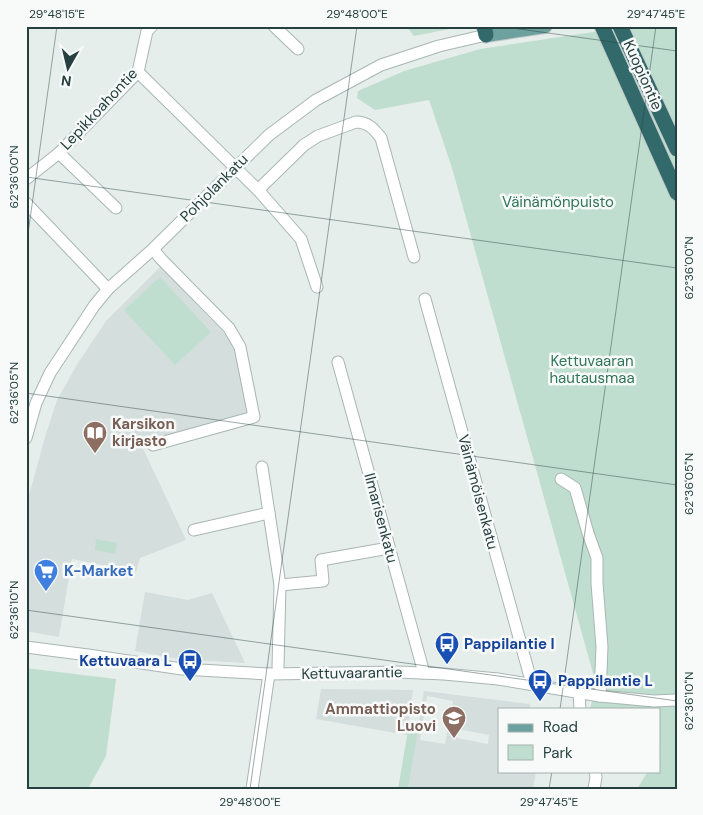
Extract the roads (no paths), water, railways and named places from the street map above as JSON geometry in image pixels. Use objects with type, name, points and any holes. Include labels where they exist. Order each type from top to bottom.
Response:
[{"type":"highway","name":"Kuopiontie","points":[[602,26],[677,193]]},
{"type":"highway","name":"Kuopiontie","points":[[620,26],[677,149]]},
{"type":"main road","points":[[485,31],[545,26]]},
{"type":"street","points":[[274,26],[298,49]]},
{"type":"street","name":"Lepikkoahontie","points":[[26,179],[58,153],[138,72],[147,28]]},
{"type":"street","name":"Pohjolankatu","points":[[26,438],[31,402],[94,306],[108,289],[153,249],[269,135],[316,100],[381,64],[485,31]]},
{"type":"street","points":[[138,72],[258,190],[301,239],[317,287]]},
{"type":"street","points":[[258,190],[304,145],[318,136],[356,122],[363,122],[373,128],[381,138],[414,256]]},
{"type":"street","points":[[58,153],[116,208]]},
{"type":"street","points":[[26,203],[108,289]]},
{"type":"street","points":[[153,249],[229,328],[240,347],[254,417],[153,445]]},
{"type":"street","name":"Väinämöisenkatu","points":[[425,299],[532,684]]},
{"type":"street","name":"Ilmarisenkatu","points":[[338,362],[424,673]]},
{"type":"street","points":[[252,789],[273,671],[280,585],[262,467]]},
{"type":"street","points":[[561,479],[575,488],[597,558],[602,647],[600,696]]},
{"type":"street","points":[[194,530],[269,514]]},
{"type":"street","points":[[280,585],[323,581],[321,560],[389,548]]},
{"type":"street","name":"Kettuvaarantie","points":[[26,647],[182,669],[424,673],[532,684],[579,694],[640,700],[677,700]]},
{"type":"street","points":[[579,694],[580,708]]},
{"type":"street","points":[[594,789],[595,772]]},
{"type":"place","name":"Karsikon kirjasto","points":[[95,454]]},
{"type":"place","name":"K-Market","points":[[46,592]]},
{"type":"place","name":"Pappilantie I","points":[[447,665]]},
{"type":"place","name":"Kettuvaara L","points":[[190,682]]},
{"type":"place","name":"Pappilantie L","points":[[540,702]]},
{"type":"place","name":"Ammattiopisto Luovi","points":[[454,739]]},
{"type":"park label","name":"Väinämönpuisto","points":[[558,202]]},
{"type":"park label","name":"Kettuvaaran hautausmaa","points":[[592,370]]}]
